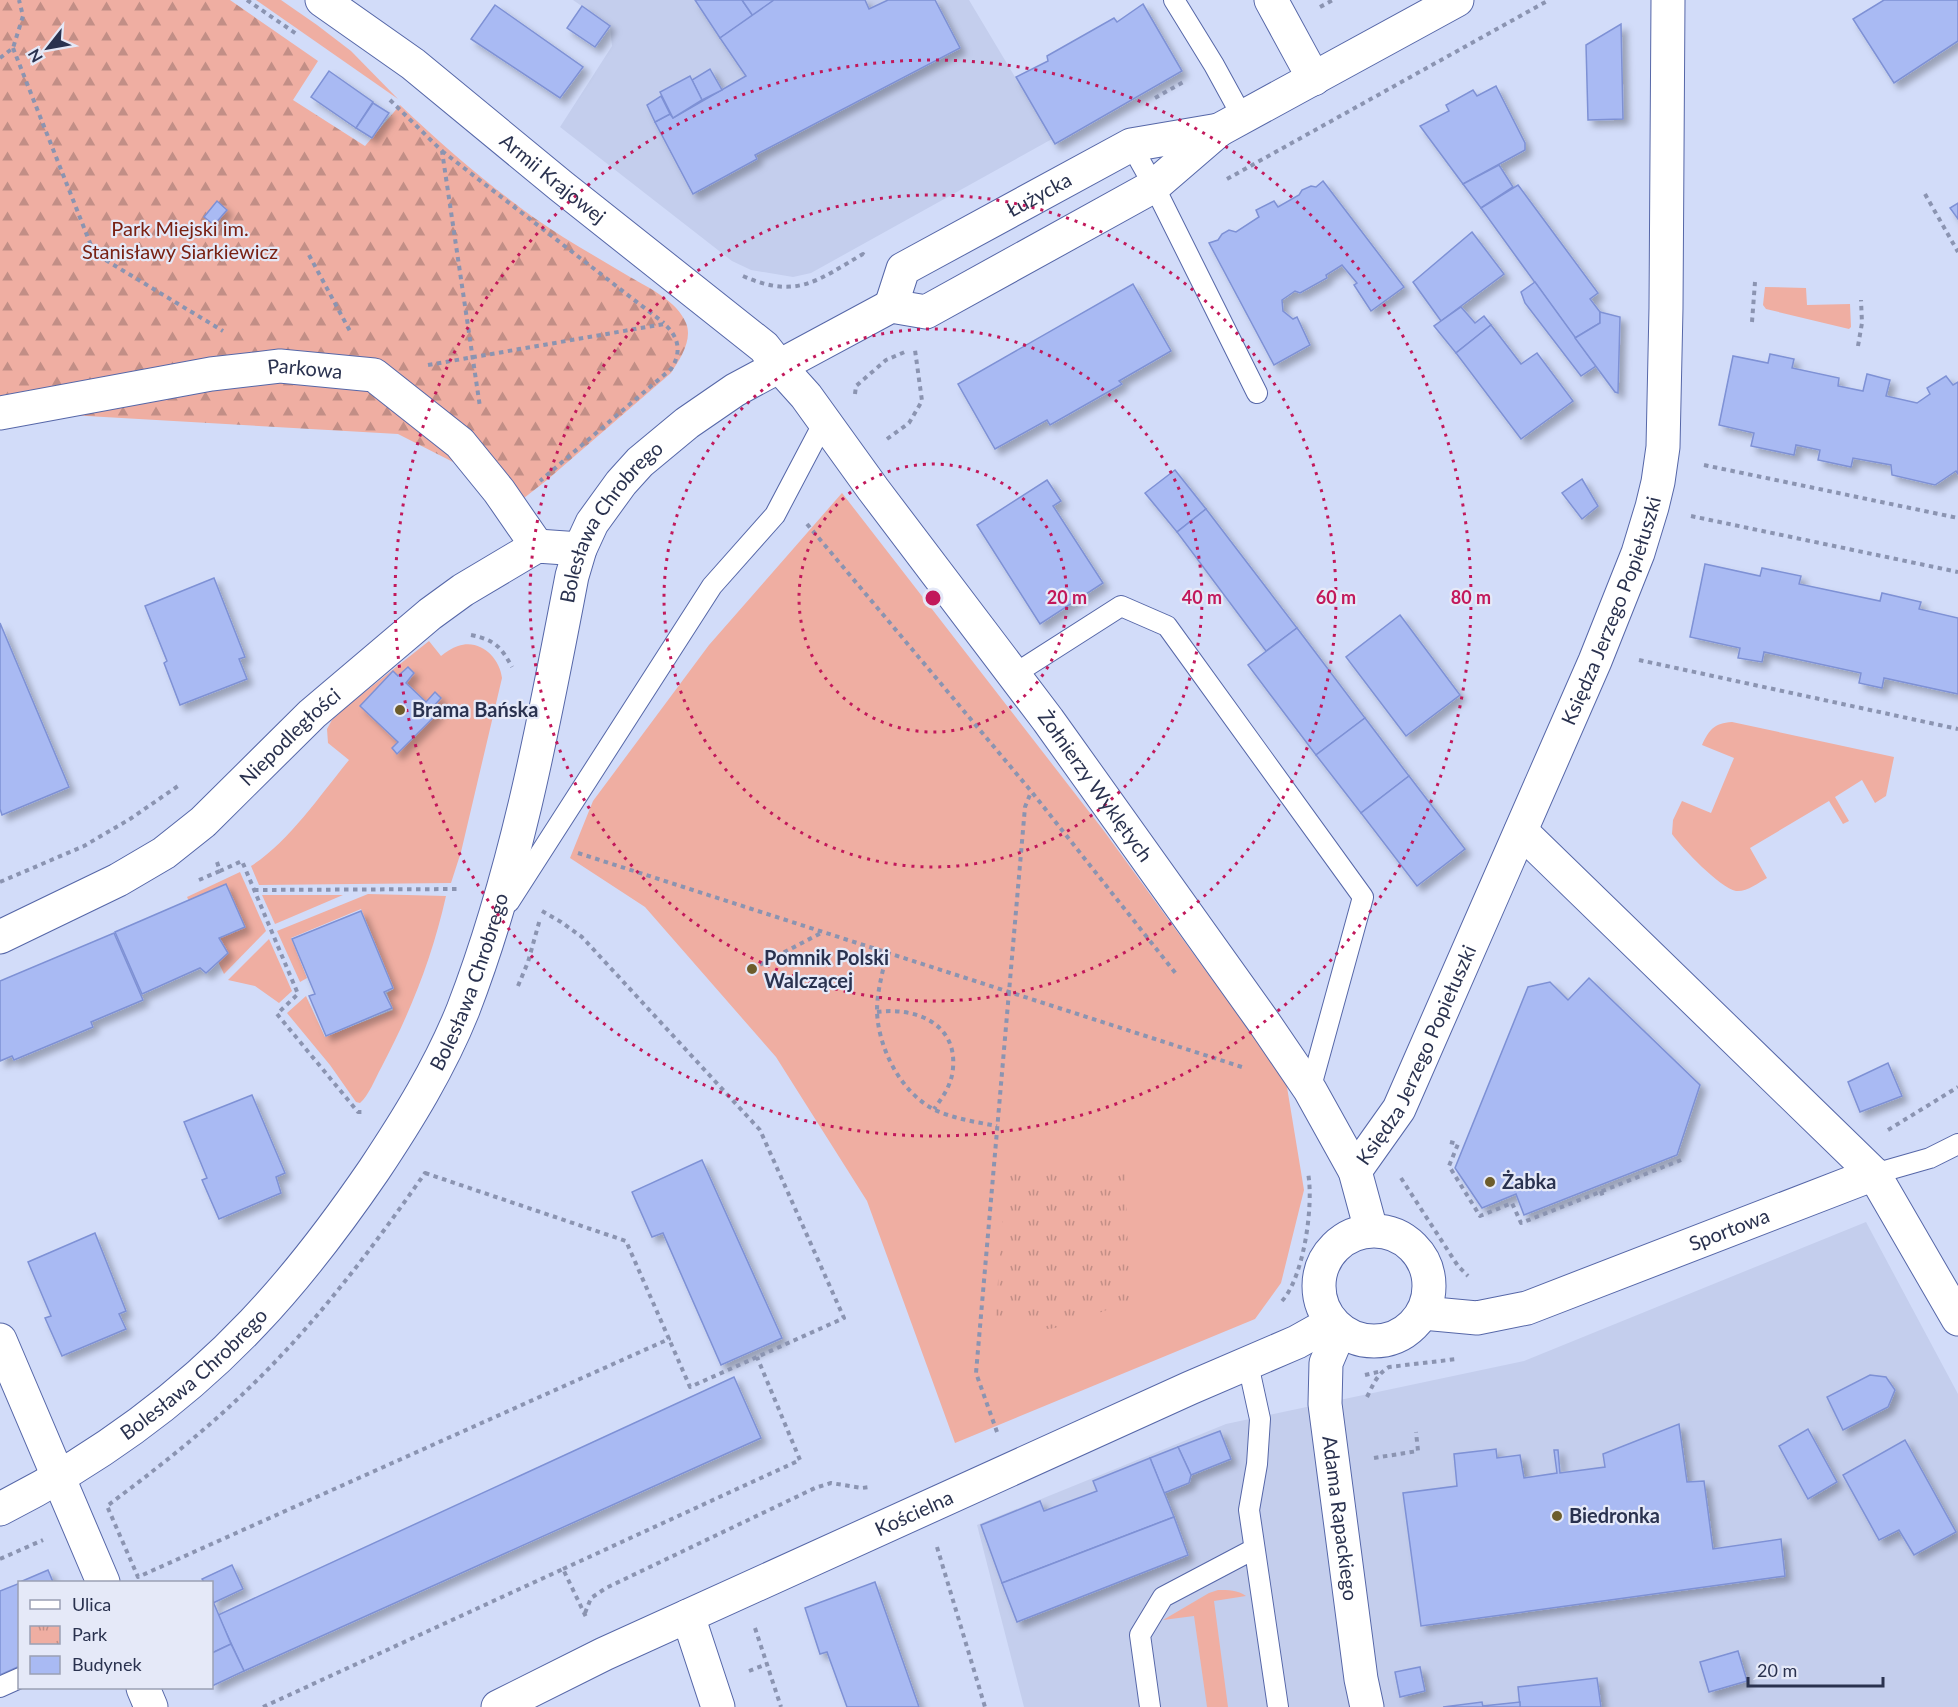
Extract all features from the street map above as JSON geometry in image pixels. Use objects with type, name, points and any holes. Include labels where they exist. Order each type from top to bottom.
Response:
[{"type":"street","name":"Armii Krajowej","points":[[322,0],[412,64],[764,347],[779,366]]},
{"type":"street","points":[[1271,0],[1314,79]]},
{"type":"street","name":"Łużycka","points":[[1231,124],[1131,145],[903,270],[891,306],[926,312],[1154,186],[1231,124],[1456,0]]},
{"type":"street","name":"Księdza Jerzego Popiełuszki","points":[[1355,1172],[1399,1109],[1619,603],[1638,553],[1658,482],[1663,447],[1666,308],[1668,0]]},
{"type":"street","points":[[779,366],[891,306]]},
{"type":"street","name":"Parkowa","points":[[0,414],[211,374],[280,366],[374,375]]},
{"type":"street","name":"Żołnierzy Wyklętych","points":[[779,366],[806,396],[1013,675],[1256,1011],[1310,1090],[1355,1172],[1371,1230]]},
{"type":"street","name":"Bolesława Chrobrego","points":[[0,1509],[58,1477],[122,1435],[203,1371],[259,1317],[309,1259],[365,1184],[431,1079],[462,1011],[491,929],[525,805],[572,576],[580,549],[592,523],[621,483],[640,462],[687,423],[735,390],[779,366]]},
{"type":"street","points":[[374,375],[460,443],[499,491],[537,546],[580,549]]},
{"type":"street","name":"Niepodległości","points":[[0,937],[118,880],[164,853],[203,822],[312,714],[430,614],[463,590],[537,546]]},
{"type":"street","points":[[1521,831],[1874,1174],[1958,1319]]},
{"type":"street","name":"Sportowa","points":[[1423,1313],[1477,1318],[1527,1308],[1874,1174]]},
{"type":"street","points":[[1371,1230],[1390,1233],[1407,1242],[1420,1256],[1428,1275],[1429,1294],[1423,1313],[1409,1329],[1390,1340],[1369,1342],[1349,1336],[1336,1327],[1321,1305],[1318,1284],[1322,1264],[1334,1247],[1351,1235],[1371,1230]]},
{"type":"street","name":"Kościelna","points":[[498,1707],[604,1654],[1190,1388],[1336,1327]]},
{"type":"street","name":"Adama Rapackiego","points":[[1336,1327],[1326,1364],[1325,1404],[1361,1679],[1367,1707]]},
{"type":"street","points":[[0,1340],[103,1581]]},
{"type":"street","points":[[688,1616],[718,1707]]},
{"type":"street","points":[[143,1689],[151,1707]]},
{"type":"lane","points":[[1174,0],[1214,65],[1231,124]]},
{"type":"lane","points":[[1131,145],[1154,186],[1257,393]]},
{"type":"lane","points":[[491,929],[712,586],[775,515],[824,422]]},
{"type":"lane","points":[[1013,675],[1121,606],[1167,626],[1363,897],[1310,1090]]},
{"type":"lane","points":[[1874,1174],[1930,1158],[1958,1144]]},
{"type":"lane","points":[[1248,1364],[1260,1419],[1257,1464],[1249,1510],[1278,1707]]},
{"type":"lane","points":[[1150,1707],[1140,1635],[1163,1597],[1254,1549]]},
{"type":"lane","points":[[0,1687],[18,1679]]},
{"type":"path","points":[[0,58],[13,48],[23,16],[19,0]]},
{"type":"path","points":[[247,0],[306,41]]},
{"type":"path","points":[[1222,182],[1549,0]]},
{"type":"path","points":[[13,48],[94,253],[280,366]]},
{"type":"path","points":[[384,95],[442,151],[671,329],[678,343],[676,361],[670,369],[539,481],[534,481],[523,471],[499,491]]},
{"type":"path","points":[[442,151],[480,409]]},
{"type":"path","points":[[1925,194],[1958,252]]},
{"type":"path","points":[[741,275],[753,281],[777,286],[802,287],[816,282],[863,254],[868,264]]},
{"type":"path","points":[[309,255],[374,375],[664,324],[670,317]]},
{"type":"path","points":[[1752,322],[1755,282]]},
{"type":"path","points":[[1858,346],[1862,323],[1861,300]]},
{"type":"path","points":[[855,403],[856,386],[886,360],[914,347],[922,401],[909,423],[880,444]]},
{"type":"path","points":[[1704,465],[1958,518]]},
{"type":"path","points":[[1691,516],[1958,572]]},
{"type":"path","points":[[805,521],[1031,791],[1179,978]]},
{"type":"path","points":[[430,614],[451,639],[472,635],[488,638],[503,650],[513,668],[513,676]]},
{"type":"path","points":[[1632,651],[1639,660],[1958,729]]},
{"type":"path","points":[[0,882],[84,846],[130,819],[183,783],[203,822],[220,871],[242,861],[298,994],[277,1014],[325,1070],[351,1105],[358,1112],[364,1112],[358,1122]]},
{"type":"path","points":[[988,1439],[998,1434],[976,1373],[1025,807],[1031,791]]},
{"type":"path","points":[[568,850],[1253,1071],[1246,1061]]},
{"type":"path","points":[[254,890],[462,889],[459,900]]},
{"type":"path","points":[[509,902],[543,911],[582,937],[760,1130],[844,1318],[690,1387],[626,1240],[425,1173],[377,1241],[320,1313],[247,1390],[156,1470],[107,1506],[138,1577],[669,1339]]},
{"type":"path","points":[[752,969],[824,932]]},
{"type":"path","points":[[887,952],[877,1012],[880,1031],[893,1068],[915,1095],[934,1109],[964,1120],[997,1126]]},
{"type":"path","points":[[877,1012],[894,1010],[917,1014],[934,1023],[948,1036],[953,1069],[947,1091],[934,1109]]},
{"type":"path","points":[[1888,1130],[1958,1087]]},
{"type":"path","points":[[1450,1142],[1458,1144],[1449,1166],[1480,1216],[1512,1203],[1521,1222],[1681,1160]]},
{"type":"path","points":[[1278,1305],[1285,1299],[1299,1267],[1309,1226],[1307,1166]]},
{"type":"path","points":[[1601,1191],[1603,1197]]},
{"type":"path","points":[[263,1707],[800,1461],[757,1357]]},
{"type":"path","points":[[1365,1400],[1375,1380],[1382,1371],[1389,1367],[1464,1357]]},
{"type":"path","points":[[1372,1459],[1418,1451],[1416,1432]]},
{"type":"path","points":[[584,1614],[591,1598],[606,1588],[815,1488],[831,1483],[861,1488],[880,1486]]},
{"type":"path","points":[[936,1543],[985,1707]]},
{"type":"path","points":[[563,1569],[604,1654]]},
{"type":"path","points":[[754,1626],[781,1707]]},
{"type":"shaded area","points":[[573,0],[969,0],[1052,139],[811,273],[793,277],[751,270],[732,261],[560,127],[612,46],[610,26]]},
{"type":"shaded area","points":[[1866,1222],[1958,1394],[1958,1707],[1024,1707],[977,1525],[1226,1424],[1524,1361]]},
{"type":"green space","name":"Park Miejski im. Stanisławy Siarkiewicz","points":[[0,0],[230,0],[318,61],[293,100],[365,146],[400,105],[498,191],[533,217],[654,291],[676,308],[688,329],[687,343],[682,356],[671,373],[524,498],[398,434],[0,411]]},
{"type":"green space","points":[[256,0],[281,0],[317,25],[351,51],[398,99]]},
{"type":"green space","points":[[1765,287],[1806,288],[1807,305],[1850,304],[1851,327],[1849,329],[1766,309],[1763,305]]},
{"type":"green space","points":[[842,493],[1104,831],[1286,1081],[1304,1190],[1281,1283],[1255,1319],[955,1443],[867,1201],[776,1057],[645,907],[570,858],[593,801],[709,645]]},
{"type":"green space","points":[[429,641],[441,656],[449,650],[466,644],[481,647],[493,657],[502,678],[461,852],[451,883],[259,885],[251,866],[278,845],[291,831],[349,760],[328,743],[327,729],[332,720]]},
{"type":"green space","points":[[1732,722],[1894,757],[1886,796],[1875,803],[1862,780],[1835,797],[1849,821],[1843,824],[1829,801],[1750,848],[1767,878],[1744,890],[1736,891],[1729,888],[1702,867],[1672,834],[1673,820],[1682,801],[1711,813],[1734,758],[1702,745],[1713,728]]},
{"type":"green space","points":[[240,872],[266,931],[224,974],[187,897]]},
{"type":"green space","points":[[368,894],[446,896],[427,963],[411,1005],[372,1087],[360,1103],[356,1102],[330,1065],[287,1013],[306,996],[325,1037],[393,1010],[387,993],[394,989],[361,909],[291,938],[307,978],[300,982],[277,931]]},
{"type":"green space","points":[[262,895],[343,895],[275,924]]},
{"type":"green space","points":[[269,939],[292,991],[279,1003],[255,986],[228,980]]},
{"type":"green space","points":[[1007,1166],[1125,1171],[1130,1301],[1065,1326],[1049,1329],[995,1320]]},
{"type":"green space","points":[[1218,1590],[1236,1591],[1246,1596],[1214,1601],[1228,1707],[1207,1707],[1194,1616],[1163,1620]]},
{"type":"building","points":[[695,0],[742,0],[753,16],[720,38]]},
{"type":"building","points":[[742,0],[774,0],[753,16]]},
{"type":"building","points":[[774,0],[865,0],[869,9],[888,0],[935,0],[960,48],[755,155],[757,159],[693,194],[655,122],[670,114],[673,118],[746,76],[720,38]]},
{"type":"building","points":[[1884,0],[1958,0],[1958,41],[1894,83],[1853,19]]},
{"type":"building","points":[[1143,4],[1182,71],[1055,144],[1016,77],[1048,61],[1047,56],[1114,18],[1117,22]]},
{"type":"building","points":[[495,5],[583,67],[560,98],[471,39]]},
{"type":"building","points":[[582,6],[610,26],[595,47],[567,28]]},
{"type":"building","points":[[1621,24],[1623,119],[1588,120],[1586,45]]},
{"type":"building","points":[[710,69],[722,90],[702,100],[692,80]]},
{"type":"building","points":[[329,71],[373,102],[356,128],[311,97]]},
{"type":"building","points":[[690,76],[702,100],[673,118],[660,92]]},
{"type":"building","points":[[1496,86],[1525,143],[1525,150],[1463,184],[1420,126],[1449,111],[1446,105],[1473,90],[1477,96]]},
{"type":"building","points":[[661,96],[670,114],[655,122],[647,105]]},
{"type":"building","points":[[373,103],[389,113],[372,138],[356,128]]},
{"type":"building","points":[[1499,165],[1513,187],[1481,208],[1463,184]]},
{"type":"building","points":[[1323,181],[1404,287],[1371,311],[1354,285],[1357,283],[1342,265],[1326,275],[1327,278],[1300,293],[1295,291],[1282,300],[1283,311],[1293,319],[1297,317],[1310,345],[1274,365],[1209,243],[1218,240],[1229,230],[1236,232],[1259,217],[1256,210],[1274,201],[1278,207],[1299,195],[1302,190],[1311,186],[1316,187]]},
{"type":"building","points":[[1518,185],[1598,293],[1590,299],[1600,312],[1600,323],[1575,338],[1481,208]]},
{"type":"building","points":[[217,201],[227,210],[214,225],[204,217]]},
{"type":"building","points":[[1958,203],[1958,219],[1950,208]]},
{"type":"building","points":[[1472,232],[1504,274],[1441,321],[1413,282]]},
{"type":"building","points":[[1535,282],[1596,366],[1581,376],[1525,303],[1521,292]]},
{"type":"building","points":[[1133,284],[1171,351],[1119,381],[1122,384],[1050,425],[1047,420],[995,449],[958,384]]},
{"type":"building","points":[[1461,307],[1475,323],[1484,316],[1491,325],[1456,353],[1434,326]]},
{"type":"building","points":[[1600,312],[1620,317],[1618,393],[1575,338],[1600,323]]},
{"type":"building","points":[[1491,325],[1521,364],[1537,353],[1573,401],[1521,439],[1456,353]]},
{"type":"building","points":[[1770,354],[1794,359],[1792,368],[1839,378],[1838,386],[1863,391],[1867,374],[1890,380],[1886,396],[1917,403],[1930,394],[1927,388],[1946,376],[1953,385],[1958,382],[1958,474],[1956,471],[1935,485],[1892,475],[1891,465],[1853,458],[1851,467],[1818,460],[1820,450],[1796,445],[1794,455],[1751,446],[1754,433],[1719,425],[1733,356],[1768,363]]},
{"type":"building","points":[[1175,470],[1206,509],[1177,532],[1145,493]]},
{"type":"building","points":[[1582,479],[1598,506],[1582,519],[1562,493]]},
{"type":"building","points":[[1047,480],[1061,501],[1053,506],[1103,583],[1040,624],[977,525]]},
{"type":"building","points":[[1206,509],[1297,628],[1266,651],[1177,532]]},
{"type":"building","points":[[1705,564],[1760,576],[1762,568],[1801,576],[1799,584],[1880,601],[1882,593],[1921,602],[1919,609],[1958,618],[1958,694],[1884,678],[1882,688],[1859,683],[1861,673],[1764,652],[1762,662],[1738,658],[1740,648],[1690,637]]},
{"type":"building","points":[[214,578],[245,657],[239,659],[247,679],[180,705],[164,663],[167,661],[145,606]]},
{"type":"building","points":[[1400,615],[1460,695],[1406,736],[1346,657]]},
{"type":"building","points":[[0,623],[69,787],[2,815],[0,809]]},
{"type":"building","points":[[1297,628],[1365,718],[1316,755],[1248,665]]},
{"type":"building","name":"Brama Bańska","points":[[408,667],[414,673],[406,683],[426,702],[435,692],[441,698],[433,707],[438,713],[397,754],[392,748],[398,742],[360,706],[393,671],[398,676]]},
{"type":"building","points":[[1365,718],[1409,776],[1361,813],[1316,755]]},
{"type":"building","points":[[1409,776],[1465,849],[1417,886],[1361,813]]},
{"type":"building","points":[[226,884],[245,927],[219,938],[228,953],[206,973],[200,968],[142,994],[115,932]]},
{"type":"building","points":[[361,911],[393,988],[384,992],[392,1008],[326,1036],[309,996],[315,994],[292,939]]},
{"type":"building","points":[[114,933],[143,1000],[91,1022],[93,1027],[14,1060],[12,1056],[0,1061],[0,981]]},
{"type":"building","points":[[1589,978],[1700,1085],[1677,1155],[1524,1215],[1516,1194],[1482,1208],[1455,1168],[1528,987],[1550,982],[1568,1000]]},
{"type":"building","points":[[1888,1063],[1902,1096],[1860,1112],[1848,1082]]},
{"type":"building","points":[[252,1095],[285,1173],[276,1177],[281,1193],[219,1219],[202,1180],[207,1178],[184,1122]]},
{"type":"building","points":[[702,1160],[782,1338],[721,1365],[663,1233],[652,1237],[632,1192]]},
{"type":"building","points":[[95,1233],[126,1311],[119,1314],[126,1329],[62,1356],[45,1318],[51,1316],[28,1262]]},
{"type":"building","points":[[1870,1375],[1886,1377],[1895,1390],[1888,1407],[1843,1430],[1827,1397]]},
{"type":"building","points":[[734,1377],[761,1438],[244,1671],[218,1615]]},
{"type":"building","name":"Biedronka","points":[[1679,1424],[1687,1482],[1704,1481],[1713,1549],[1781,1539],[1785,1576],[1421,1626],[1403,1493],[1457,1486],[1454,1454],[1496,1449],[1497,1458],[1520,1455],[1524,1478],[1557,1473],[1554,1450],[1558,1450],[1560,1473],[1605,1467],[1603,1454]]},
{"type":"building","points":[[1808,1429],[1837,1482],[1808,1499],[1779,1446]]},
{"type":"building","points":[[1220,1431],[1231,1459],[1191,1475],[1178,1447]]},
{"type":"building","points":[[1905,1440],[1956,1532],[1914,1555],[1899,1530],[1879,1540],[1843,1475]]},
{"type":"building","points":[[1178,1447],[1191,1475],[1189,1483],[1164,1493],[1150,1458]]},
{"type":"building","points":[[1150,1458],[1174,1517],[1002,1583],[981,1525],[1040,1501],[1044,1511],[1097,1491],[1093,1481]]},
{"type":"building","points":[[1174,1517],[1188,1555],[1017,1622],[1002,1583]]},
{"type":"building","points":[[232,1565],[243,1589],[213,1603],[213,1581],[202,1579]]},
{"type":"building","points":[[48,1570],[53,1581],[22,1581]]},
{"type":"building","points":[[875,1582],[919,1707],[847,1707],[827,1652],[820,1654],[805,1608]]},
{"type":"building","points":[[18,1584],[18,1667],[0,1675],[0,1591]]},
{"type":"building","points":[[213,1601],[231,1644],[213,1653]]},
{"type":"building","points":[[231,1644],[244,1671],[213,1686],[213,1653]]},
{"type":"building","points":[[1738,1651],[1747,1681],[1709,1692],[1700,1662]]},
{"type":"building","points":[[1420,1667],[1425,1691],[1400,1697],[1395,1672]]},
{"type":"building","points":[[1597,1678],[1601,1707],[1520,1707],[1518,1687]]},
{"type":"building","points":[[1482,1702],[1483,1707],[1443,1707]]},
{"type":"building","points":[[1520,1702],[1520,1707],[1483,1707],[1483,1706]]},
{"type":"place","name":"Brama Bańska","points":[[400,710]]},
{"type":"place","name":"Pomnik Polski Walczącej","points":[[752,969]]},
{"type":"place","name":"Żabka","points":[[1490,1182]]},
{"type":"place","name":"Biedronka","points":[[1557,1516]]}]
